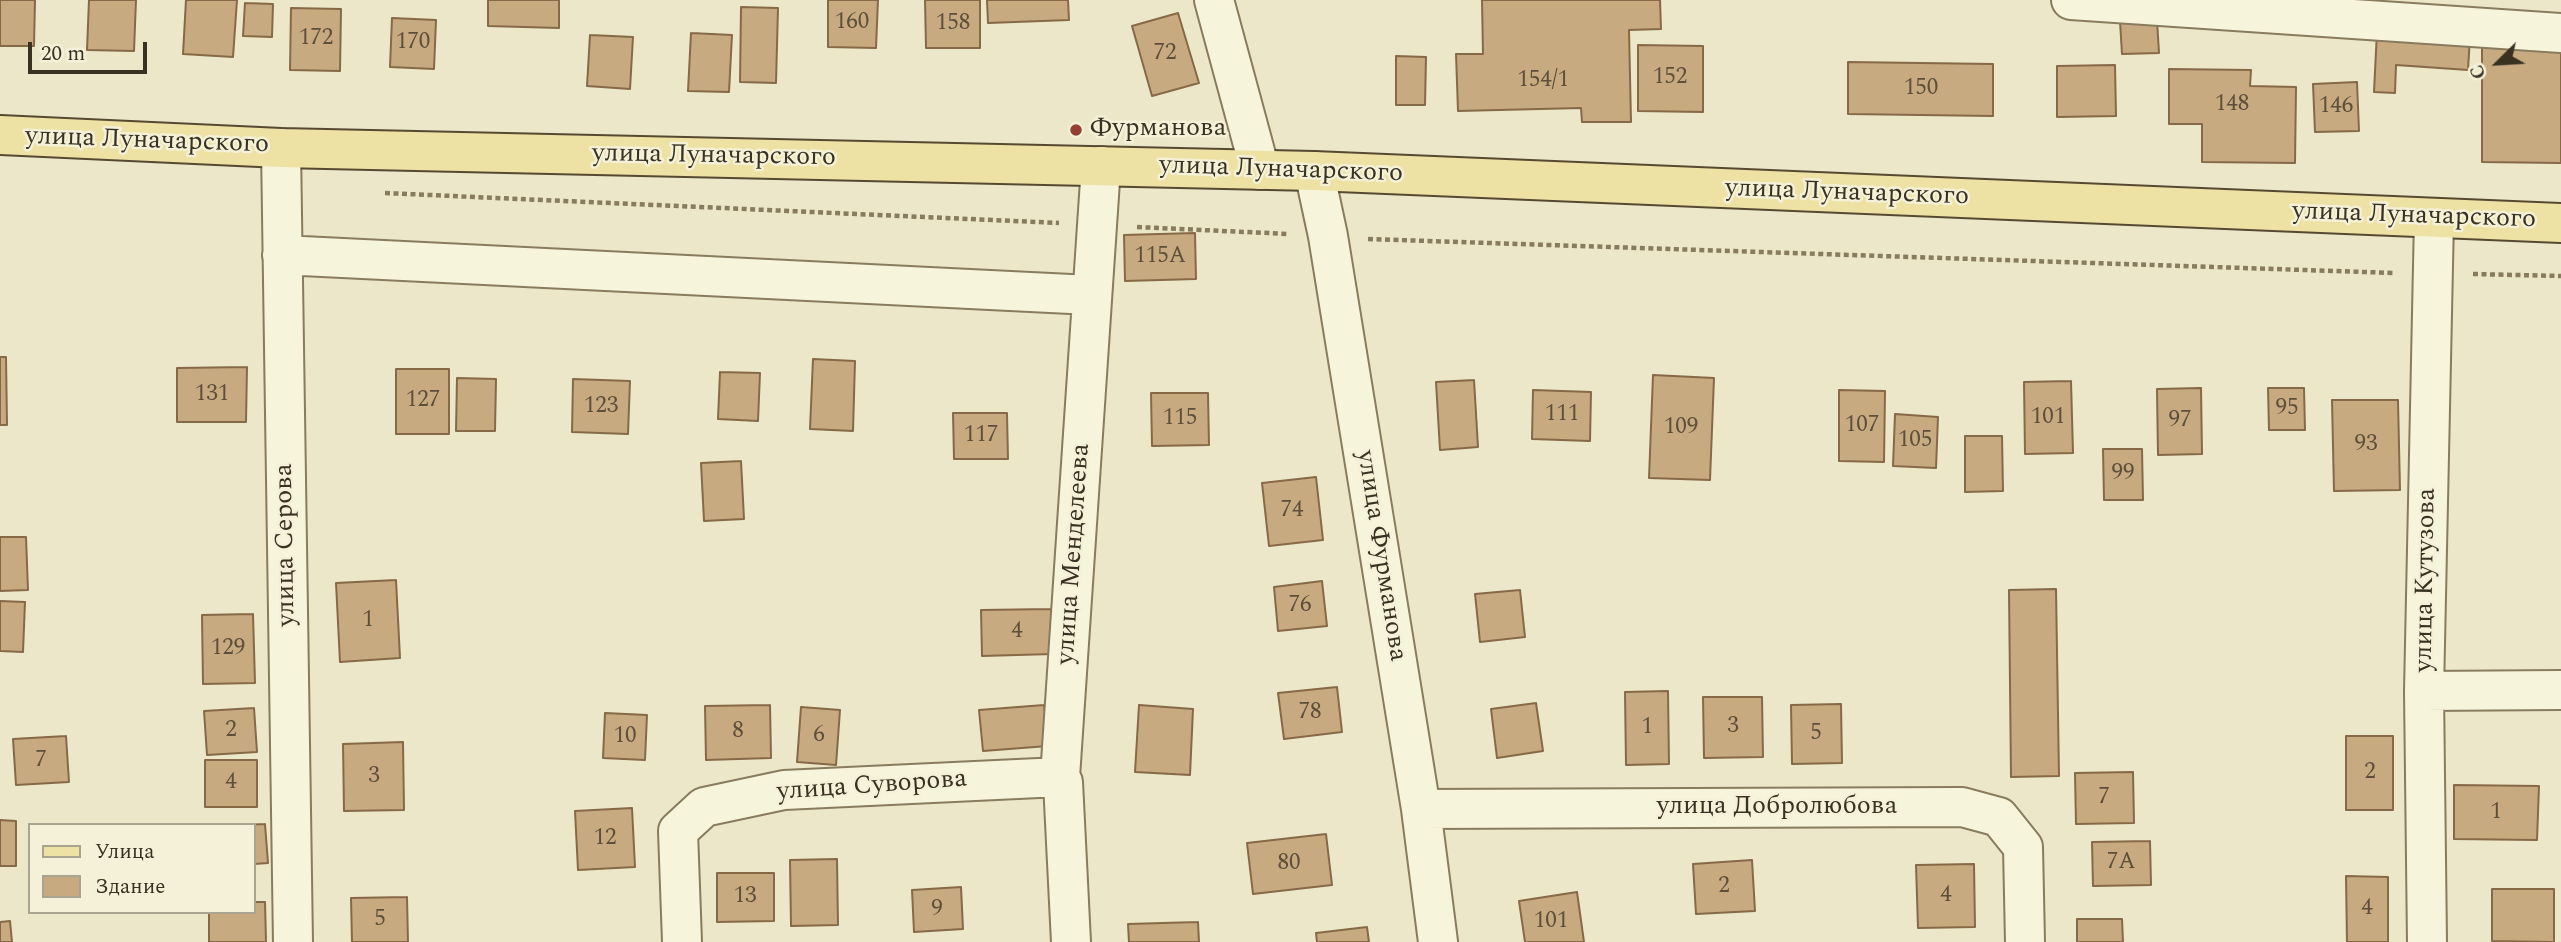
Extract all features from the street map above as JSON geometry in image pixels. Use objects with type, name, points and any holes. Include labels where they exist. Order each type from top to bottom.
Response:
[{"type":"main road","name":"улица Луначарского","points":[[0,135],[281,148],[1314,170],[2561,223]]},
{"type":"street","points":[[1214,0],[1261,170]]},
{"type":"street","points":[[2071,0],[2561,33]]},
{"type":"street","name":"улица Серова","points":[[281,148],[293,942]]},
{"type":"street","name":"улица Менделеева","points":[[1071,942],[1063,782],[1060,777],[1101,166]]},
{"type":"street","name":"улица Фурманова","points":[[1314,170],[1328,236],[1421,809],[1438,942]]},
{"type":"street","name":"улица Кутузова","points":[[2427,942],[2424,691],[2434,219]]},
{"type":"street","points":[[282,255],[1091,295]]},
{"type":"street","points":[[2424,691],[2561,690]]},
{"type":"street","name":"улица Суворова","points":[[682,942],[678,831],[704,807],[784,790],[1060,777]]},
{"type":"street","name":"улица Добролюбова","points":[[1421,809],[1962,807],[1999,817],[2023,847],[2025,942]]},
{"type":"path","points":[[378,193],[1328,236],[2433,276],[2561,276]]},
{"type":"building","points":[[0,0],[35,0],[34,46],[0,46]]},
{"type":"building","points":[[89,0],[136,0],[134,51],[87,50]]},
{"type":"building","points":[[186,0],[237,0],[233,57],[183,54]]},
{"type":"building","points":[[488,0],[559,0],[559,28],[488,26]]},
{"type":"building","points":[[828,0],[878,0],[876,48],[828,47]]},
{"type":"building","points":[[925,0],[980,0],[980,48],[926,48]]},
{"type":"building","points":[[987,0],[1068,0],[1069,20],[988,23]]},
{"type":"building","points":[[1482,0],[1660,0],[1661,29],[1629,30],[1631,122],[1582,122],[1581,108],[1458,111],[1456,54],[1483,54]]},
{"type":"building","points":[[245,3],[273,4],[272,37],[243,36]]},
{"type":"building","points":[[741,7],[778,8],[776,83],[740,82]]},
{"type":"building","points":[[291,8],[341,9],[340,71],[290,70]]},
{"type":"building","points":[[1178,13],[1199,83],[1152,96],[1132,26]]},
{"type":"building","points":[[392,18],[436,20],[434,69],[390,67]]},
{"type":"building","points":[[2157,20],[2159,53],[2122,54],[2120,21]]},
{"type":"building","points":[[2377,31],[2470,37],[2468,70],[2396,65],[2395,93],[2374,92]]},
{"type":"building","points":[[691,33],[732,35],[729,92],[688,91]]},
{"type":"building","points":[[590,35],[633,37],[630,89],[587,86]]},
{"type":"building","points":[[1638,45],[1703,46],[1703,112],[1638,111]]},
{"type":"building","points":[[2482,45],[2561,45],[2561,163],[2482,162]]},
{"type":"building","points":[[1396,56],[1426,57],[1425,105],[1396,105]]},
{"type":"building","points":[[1848,62],[1993,64],[1993,116],[1848,114]]},
{"type":"building","points":[[2115,65],[2116,116],[2057,117],[2057,66]]},
{"type":"building","points":[[2169,69],[2251,70],[2250,86],[2296,87],[2295,163],[2202,162],[2202,124],[2169,124]]},
{"type":"building","points":[[2357,82],[2359,131],[2315,132],[2313,84]]},
{"type":"building","points":[[1195,233],[1196,279],[1125,281],[1124,235]]},
{"type":"building","points":[[0,357],[6,357],[7,425],[0,425]]},
{"type":"building","points":[[813,359],[855,361],[853,431],[810,429]]},
{"type":"building","points":[[247,367],[246,422],[177,422],[177,368]]},
{"type":"building","points":[[396,369],[449,369],[449,434],[396,434]]},
{"type":"building","points":[[720,372],[760,373],[758,421],[718,419]]},
{"type":"building","points":[[1653,375],[1714,378],[1710,480],[1649,478]]},
{"type":"building","points":[[457,378],[496,379],[495,431],[456,431]]},
{"type":"building","points":[[573,379],[630,381],[628,434],[572,432]]},
{"type":"building","points":[[1474,380],[1478,447],[1440,450],[1436,382]]},
{"type":"building","points":[[2071,381],[2073,453],[2025,454],[2024,382]]},
{"type":"building","points":[[2201,388],[2202,454],[2158,455],[2157,389]]},
{"type":"building","points":[[2268,388],[2304,388],[2305,430],[2269,430]]},
{"type":"building","points":[[1533,390],[1591,392],[1590,441],[1532,439]]},
{"type":"building","points":[[1839,390],[1885,391],[1884,462],[1839,461]]},
{"type":"building","points":[[1151,393],[1208,393],[1209,445],[1152,446]]},
{"type":"building","points":[[2332,400],[2398,400],[2400,490],[2334,491]]},
{"type":"building","points":[[953,413],[1007,413],[1008,459],[954,459]]},
{"type":"building","points":[[1895,414],[1938,417],[1936,468],[1893,466]]},
{"type":"building","points":[[1965,436],[2002,436],[2003,491],[1965,492]]},
{"type":"building","points":[[2103,449],[2142,449],[2143,500],[2104,500]]},
{"type":"building","points":[[741,461],[744,519],[704,521],[701,463]]},
{"type":"building","points":[[1316,477],[1323,540],[1269,546],[1262,483]]},
{"type":"building","points":[[0,537],[26,537],[28,590],[0,591]]},
{"type":"building","points":[[396,580],[400,658],[340,662],[336,583]]},
{"type":"building","points":[[1322,581],[1327,626],[1278,631],[1274,587]]},
{"type":"building","points":[[2056,589],[2059,776],[2011,777],[2009,590]]},
{"type":"building","points":[[1520,590],[1525,637],[1480,642],[1475,594]]},
{"type":"building","points":[[0,601],[25,602],[23,652],[0,651]]},
{"type":"building","points":[[1051,609],[1053,654],[982,656],[981,610]]},
{"type":"building","points":[[253,614],[255,683],[203,684],[202,615]]},
{"type":"building","points":[[1337,687],[1342,732],[1284,739],[1278,693]]},
{"type":"building","points":[[1668,691],[1669,764],[1626,765],[1625,692]]},
{"type":"building","points":[[1703,697],[1762,697],[1763,757],[1704,758]]},
{"type":"building","points":[[1536,703],[1543,751],[1497,758],[1491,709]]},
{"type":"building","points":[[1841,704],[1842,763],[1792,764],[1791,705]]},
{"type":"building","points":[[770,705],[771,758],[706,760],[705,706]]},
{"type":"building","points":[[1044,705],[1048,746],[983,751],[979,710]]},
{"type":"building","points":[[1139,705],[1193,709],[1190,775],[1135,772]]},
{"type":"building","points":[[801,707],[840,710],[836,765],[797,762]]},
{"type":"building","points":[[254,708],[257,752],[207,755],[204,711]]},
{"type":"building","points":[[605,713],[647,715],[645,760],[603,758]]},
{"type":"building","points":[[66,736],[69,782],[16,785],[13,739]]},
{"type":"building","points":[[2346,736],[2393,736],[2393,810],[2346,810]]},
{"type":"building","points":[[403,742],[404,810],[344,811],[343,744]]},
{"type":"building","points":[[205,760],[257,760],[257,807],[205,807]]},
{"type":"building","points":[[2133,772],[2134,823],[2076,824],[2075,773]]},
{"type":"building","points":[[2454,785],[2539,786],[2537,840],[2454,839]]},
{"type":"building","points":[[632,808],[635,867],[578,870],[575,811]]},
{"type":"building","points":[[0,820],[16,821],[16,866],[0,866]]},
{"type":"building","points":[[256,824],[265,824],[268,863],[256,864]]},
{"type":"building","points":[[1326,834],[1332,885],[1253,894],[1247,843]]},
{"type":"building","points":[[2150,841],[2151,885],[2093,886],[2092,842]]},
{"type":"building","points":[[837,859],[838,925],[791,926],[790,860]]},
{"type":"building","points":[[1752,860],[1755,911],[1696,914],[1693,864]]},
{"type":"building","points":[[1974,864],[1975,927],[1918,928],[1916,865]]},
{"type":"building","points":[[717,873],[774,873],[774,921],[717,922]]},
{"type":"building","points":[[2346,876],[2388,877],[2388,942],[2347,942]]},
{"type":"building","points":[[961,887],[963,929],[914,932],[912,890]]},
{"type":"building","points":[[2492,889],[2554,889],[2554,942],[2492,941]]},
{"type":"building","points":[[1577,892],[1584,942],[1525,942],[1519,901]]},
{"type":"building","points":[[407,897],[408,942],[352,942],[351,898]]},
{"type":"building","points":[[256,902],[265,902],[266,942],[209,942],[209,914],[256,914]]},
{"type":"building","points":[[2077,919],[2122,919],[2123,942],[2077,942]]},
{"type":"building","points":[[10,921],[12,942],[0,942],[0,922]]},
{"type":"building","points":[[1198,922],[1199,942],[1129,942],[1128,924]]},
{"type":"building","points":[[1367,927],[1369,942],[1317,942],[1316,933]]},
{"type":"place","name":"Фурманова","points":[[1076,130]]}]
